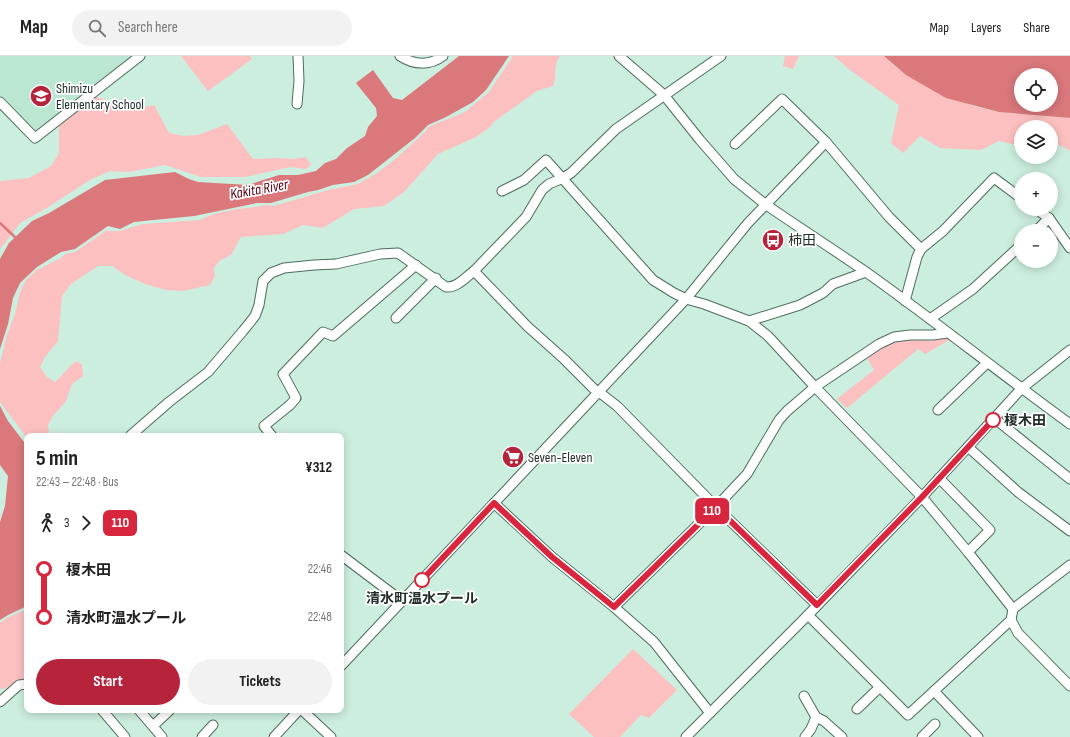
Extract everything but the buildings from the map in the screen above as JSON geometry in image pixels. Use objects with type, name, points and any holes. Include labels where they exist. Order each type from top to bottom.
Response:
[{"type":"street","points":[[0,102],[35,138],[140,56]]},
{"type":"street","points":[[297,104],[299,81],[298,56]]},
{"type":"street","points":[[400,56],[408,61],[418,63],[432,62],[443,56]]},
{"type":"street","points":[[619,56],[664,95],[734,179],[765,204],[866,272],[906,301],[1021,389],[1070,424]]},
{"type":"street","points":[[133,433],[169,402],[208,372],[243,332],[254,316],[259,305],[264,281],[271,273],[284,268],[336,264],[380,254],[398,253],[436,278],[446,287],[451,287],[474,271],[526,216],[542,190],[549,184],[571,173],[616,129],[721,56]]},
{"type":"street","points":[[735,144],[782,99],[826,142],[889,217],[921,249]]},
{"type":"street","points":[[344,663],[686,299],[765,204],[826,142]]},
{"type":"street","points":[[502,191],[524,180],[546,160],[653,280],[674,294],[749,321],[768,336],[815,387],[922,497],[1013,609]]},
{"type":"street","points":[[906,301],[917,257],[921,249],[943,231],[994,178],[1014,193]]},
{"type":"street","points":[[1046,216],[1070,248]]},
{"type":"street","points":[[1043,224],[1049,218]]},
{"type":"street","points":[[930,319],[973,289],[1014,251]]},
{"type":"street","points":[[270,433],[264,426],[290,405],[296,398],[283,374],[323,332],[333,336],[416,265]]},
{"type":"street","points":[[474,271],[526,326],[594,389],[617,406],[716,507],[817,605]]},
{"type":"street","points":[[749,321],[800,305],[823,293],[833,284],[866,272]]},
{"type":"street","points":[[396,318],[436,278]]},
{"type":"street","points":[[614,607],[716,507],[747,474],[779,420],[787,411],[815,387],[879,344],[894,337],[910,335],[933,336],[947,333]]},
{"type":"street","points":[[686,737],[808,615],[922,497],[1021,389],[1070,350]]},
{"type":"street","points":[[938,410],[987,363]]},
{"type":"street","points":[[994,418],[1070,479]]},
{"type":"street","points":[[968,447],[1018,492],[1070,531]]},
{"type":"street","points":[[939,478],[990,530],[968,552]]},
{"type":"street","points":[[494,503],[552,557],[614,607],[654,642],[710,713]]},
{"type":"street","points":[[344,557],[402,601]]},
{"type":"street","points":[[808,615],[908,715],[1011,620],[1013,609],[1070,565]]},
{"type":"street","points":[[1011,620],[1018,633],[1070,686]]},
{"type":"street","points":[[0,702],[19,685],[24,684]]},
{"type":"street","points":[[857,709],[880,687]]},
{"type":"street","points":[[934,691],[978,737]]},
{"type":"street","points":[[804,696],[816,717],[824,721],[842,737]]},
{"type":"street","points":[[105,713],[125,737]]},
{"type":"street","points":[[142,713],[162,737]]},
{"type":"street","points":[[153,726],[167,713]]},
{"type":"street","points":[[274,737],[296,713]]},
{"type":"street","points":[[305,713],[331,737]]},
{"type":"street","points":[[805,737],[811,729],[816,717]]},
{"type":"street","points":[[922,737],[935,724]]},
{"type":"street","points":[[202,737],[213,725]]},
{"type":"shaded area","name":"Shimizu Elementary School","points":[[0,56],[134,56],[86,95],[71,101],[35,135],[0,98]]},
{"type":"shaded area","points":[[181,56],[250,56],[252,59],[208,91]]},
{"type":"shaded area","points":[[513,56],[560,56],[556,64],[553,86],[537,91],[495,121],[489,128],[476,137],[438,154],[404,192],[384,206],[354,209],[323,228],[303,225],[283,234],[241,237],[231,255],[219,261],[214,268],[215,276],[210,285],[183,291],[166,290],[148,285],[127,276],[112,266],[98,266],[71,284],[62,296],[58,341],[45,357],[40,367],[47,377],[55,382],[71,365],[77,361],[82,365],[83,376],[72,384],[66,401],[53,416],[48,425],[49,433],[24,434],[0,402],[0,363],[7,335],[15,314],[20,292],[26,280],[37,270],[61,258],[65,254],[75,252],[107,230],[120,231],[143,224],[200,220],[224,211],[267,205],[274,206],[328,190],[358,184],[377,173],[393,161],[426,131],[428,127],[465,112],[489,92]]},
{"type":"shaded area","points":[[785,56],[799,56],[793,69],[783,66]]},
{"type":"shaded area","points":[[834,56],[884,56],[906,75],[974,106],[999,112],[1070,118],[1070,151],[1058,145],[1058,120],[1014,120],[1014,144],[999,141],[981,150],[940,148],[920,136],[903,153],[891,143],[899,105],[850,70]]},
{"type":"shaded area","points":[[95,96],[123,107],[136,109],[154,105],[169,133],[184,136],[198,135],[227,124],[253,159],[294,159],[305,157],[311,164],[306,169],[290,167],[245,177],[201,177],[165,165],[129,172],[110,171],[90,180],[20,223],[0,249],[0,181],[29,178],[51,166],[59,153],[59,123]]},
{"type":"shaded area","points":[[954,335],[956,336],[925,354],[918,349],[847,408],[837,399],[874,370],[866,356],[881,345],[903,338],[930,341]]},
{"type":"shaded area","points":[[24,610],[24,680],[7,688],[0,689],[0,623]]},
{"type":"shaded area","points":[[633,649],[677,690],[649,718],[641,715],[620,737],[594,737],[569,714]]},
{"type":"water","name":"Kakita River","points":[[459,56],[509,56],[486,90],[473,102],[428,125],[415,138],[368,175],[354,182],[333,185],[271,203],[257,203],[194,216],[134,222],[120,229],[108,226],[75,249],[61,252],[37,267],[20,283],[13,298],[8,324],[0,349],[0,259],[9,243],[32,221],[49,213],[105,180],[175,172],[198,182],[248,185],[279,175],[298,175],[316,171],[325,163],[336,159],[347,148],[365,136],[368,127],[377,116],[376,108],[356,83],[373,70],[393,98],[402,100]]},
{"type":"water","points":[[884,56],[1070,56],[1070,118],[999,112],[946,98],[906,75]]},
{"type":"water","points":[[0,406],[8,421],[24,442],[24,607],[0,620],[0,522],[5,506],[8,476],[0,465]]},
{"type":"waterway","points":[[0,223],[17,239]]},
{"type":"bus line","name":"110","points":[[422,580],[494,503],[552,557],[614,607],[716,507],[817,605],[922,497],[993,420]]},
{"type":"place","name":"Shimizu Elementary School","points":[[41,96]]},
{"type":"place","name":"柿田","points":[[773,240]]},
{"type":"place","name":"榎木田","points":[[993,420]]},
{"type":"place","name":"Seven-Eleven","points":[[513,457]]},
{"type":"place","name":"清水町温水プール","points":[[422,580]]}]
